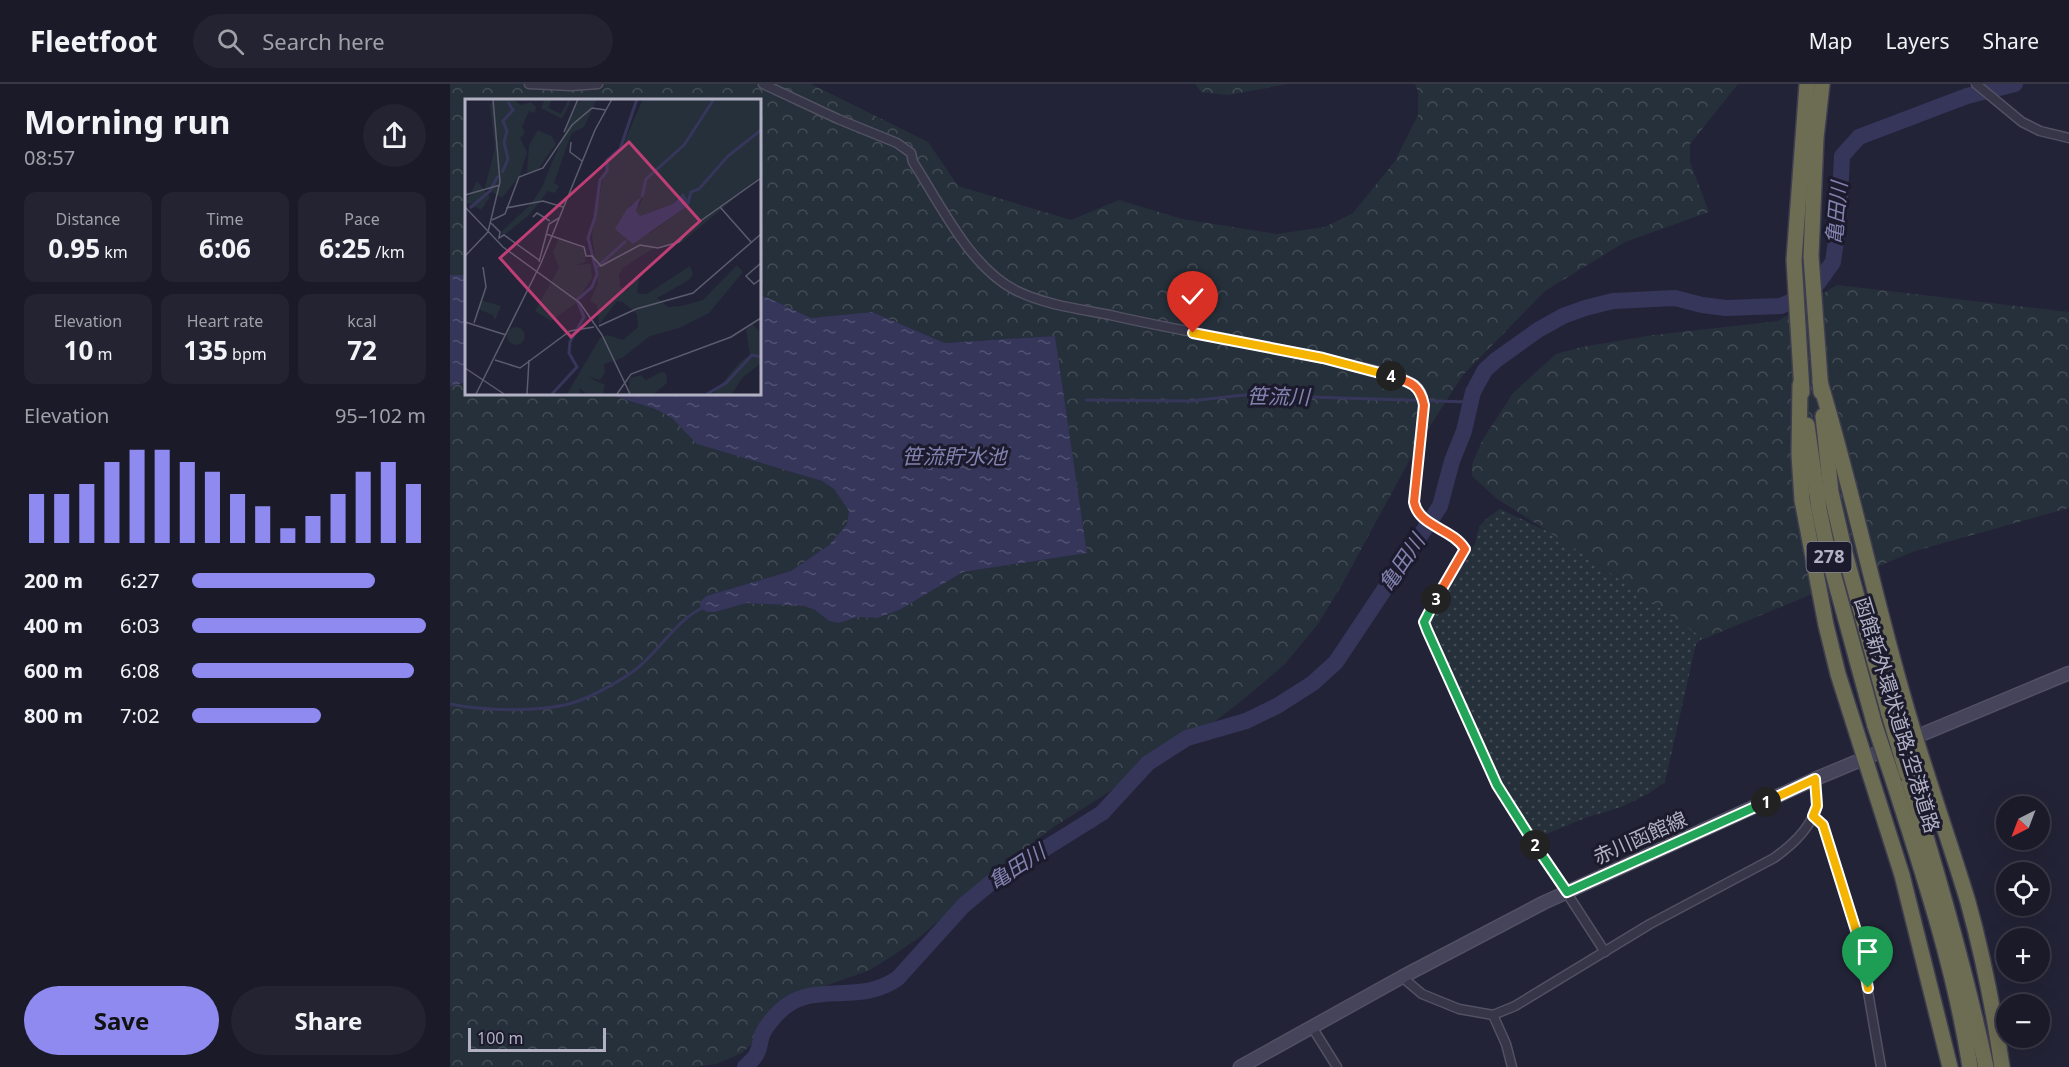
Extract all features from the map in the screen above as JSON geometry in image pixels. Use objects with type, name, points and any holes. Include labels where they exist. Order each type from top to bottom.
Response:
[{"type":"highway","name":"函館新外環状道路;空港道路","points":[[1807,84],[1794,260],[1800,385],[1819,509],[1830,562],[1875,726],[1932,901],[1955,992],[1970,1067]]},
{"type":"highway","name":"函館新外環状道路;空港道路","points":[[1822,84],[1816,138],[1811,256],[1831,492],[1845,553],[1889,714],[1947,902],[1986,1067]]},
{"type":"highway","points":[[1820,382],[1837,440],[1893,665],[1968,903],[1984,969],[2002,1067]]},
{"type":"highway","points":[[1800,385],[1799,455],[1802,500],[1833,654],[1902,875],[1950,1067]]},
{"type":"main road","name":"赤川函館線","points":[[1240,1067],[1402,977],[1567,892],[1815,779],[2069,673]]},
{"type":"street","points":[[529,84],[571,86],[598,84]]},
{"type":"street","points":[[764,84],[838,119],[897,143],[911,153],[919,172],[979,262],[1002,283],[1017,291],[1054,304],[1164,328],[1323,358],[1371,370],[1413,384],[1420,390],[1424,405],[1415,508],[1423,519],[1460,541],[1465,549],[1424,622],[1497,785],[1605,951]]},
{"type":"street","points":[[1976,84],[2022,122],[2040,132],[2069,138]]},
{"type":"street","points":[[1402,977],[1422,994],[1459,1009],[1493,1015],[1515,1005],[1605,951],[1774,858],[1798,838],[1813,816],[1817,806],[1815,779]]},
{"type":"street","points":[[1813,816],[1823,825],[1859,940],[1881,1067]]},
{"type":"street","points":[[1493,1015],[1506,1044],[1512,1067]]},
{"type":"street","points":[[1312,1027],[1337,1067]]},
{"type":"green space","points":[[450,84],[811,84],[928,142],[958,186],[1071,220],[1119,200],[1182,219],[1277,234],[1325,227],[1353,213],[1395,161],[1418,115],[1418,92],[1415,84],[1738,84],[1690,144],[1690,162],[1709,212],[1625,242],[1545,291],[1463,375],[1417,446],[1344,581],[1318,624],[1285,664],[1191,740],[1052,828],[982,883],[920,937],[870,970],[814,990],[793,1005],[742,1053],[716,1064],[695,1067],[450,1067],[450,387],[465,382],[465,394],[608,394],[655,409],[672,418],[698,444],[822,481],[834,488],[849,511],[847,524],[829,545],[791,571],[706,596],[715,612],[747,603],[804,606],[815,610],[829,621],[839,623],[858,617],[879,618],[901,609],[963,572],[1087,553],[1055,336],[945,343],[872,312],[811,318],[760,296],[760,99],[465,99],[465,275],[450,275]]},
{"type":"green space","points":[[1195,84],[1288,84],[1228,95],[1201,92]]},
{"type":"green space","points":[[1837,285],[2069,312],[2069,508],[1915,551],[1704,639],[1586,556],[1496,498],[1472,476],[1472,464],[1483,439],[1513,393],[1556,354],[1582,347],[1654,335],[1778,321]]},
{"type":"green space","points":[[1500,509],[1728,617],[1696,644],[1665,782],[1648,794],[1621,807],[1585,818],[1537,838],[1502,785],[1428,622],[1475,544],[1479,527]]},
{"type":"water","points":[[450,275],[465,275],[465,382],[450,387]]},
{"type":"water","name":"笹流貯水池","points":[[760,296],[811,318],[872,312],[945,343],[1055,336],[1087,553],[963,572],[901,609],[878,618],[858,617],[839,623],[829,621],[815,610],[804,606],[747,603],[707,612],[700,608],[700,602],[706,596],[791,571],[829,545],[847,524],[849,511],[834,489],[822,481],[697,444],[672,418],[655,409],[608,394],[760,394]]},
{"type":"waterway","name":"亀田川","points":[[745,1067],[756,1055],[766,1027],[786,1006],[812,995],[870,990],[884,986],[898,978],[964,905],[993,881],[1102,813],[1148,763],[1187,738],[1246,721],[1277,706],[1313,683],[1336,662],[1440,506],[1452,461],[1464,431],[1473,392],[1485,370],[1496,360],[1538,330],[1563,316],[1613,301],[1675,298],[1726,308],[1781,306],[1801,297],[1818,283],[1833,262],[1839,220],[1842,156],[1859,137],[1967,96],[2015,84]]},
{"type":"waterway","name":"笹流川","points":[[1086,400],[1190,401],[1244,395],[1470,402]]},
{"type":"waterway","points":[[450,704],[514,710],[549,708],[578,701],[635,670],[683,621],[702,608]]},
{"type":"route","points":[[1193,333],[1323,358],[1371,370],[1399,378],[1420,390],[1424,405],[1415,508],[1423,519],[1452,535],[1465,549],[1424,622],[1506,802],[1567,892],[1815,779],[1817,806],[1813,816],[1823,825],[1859,940],[1868,988]]}]
